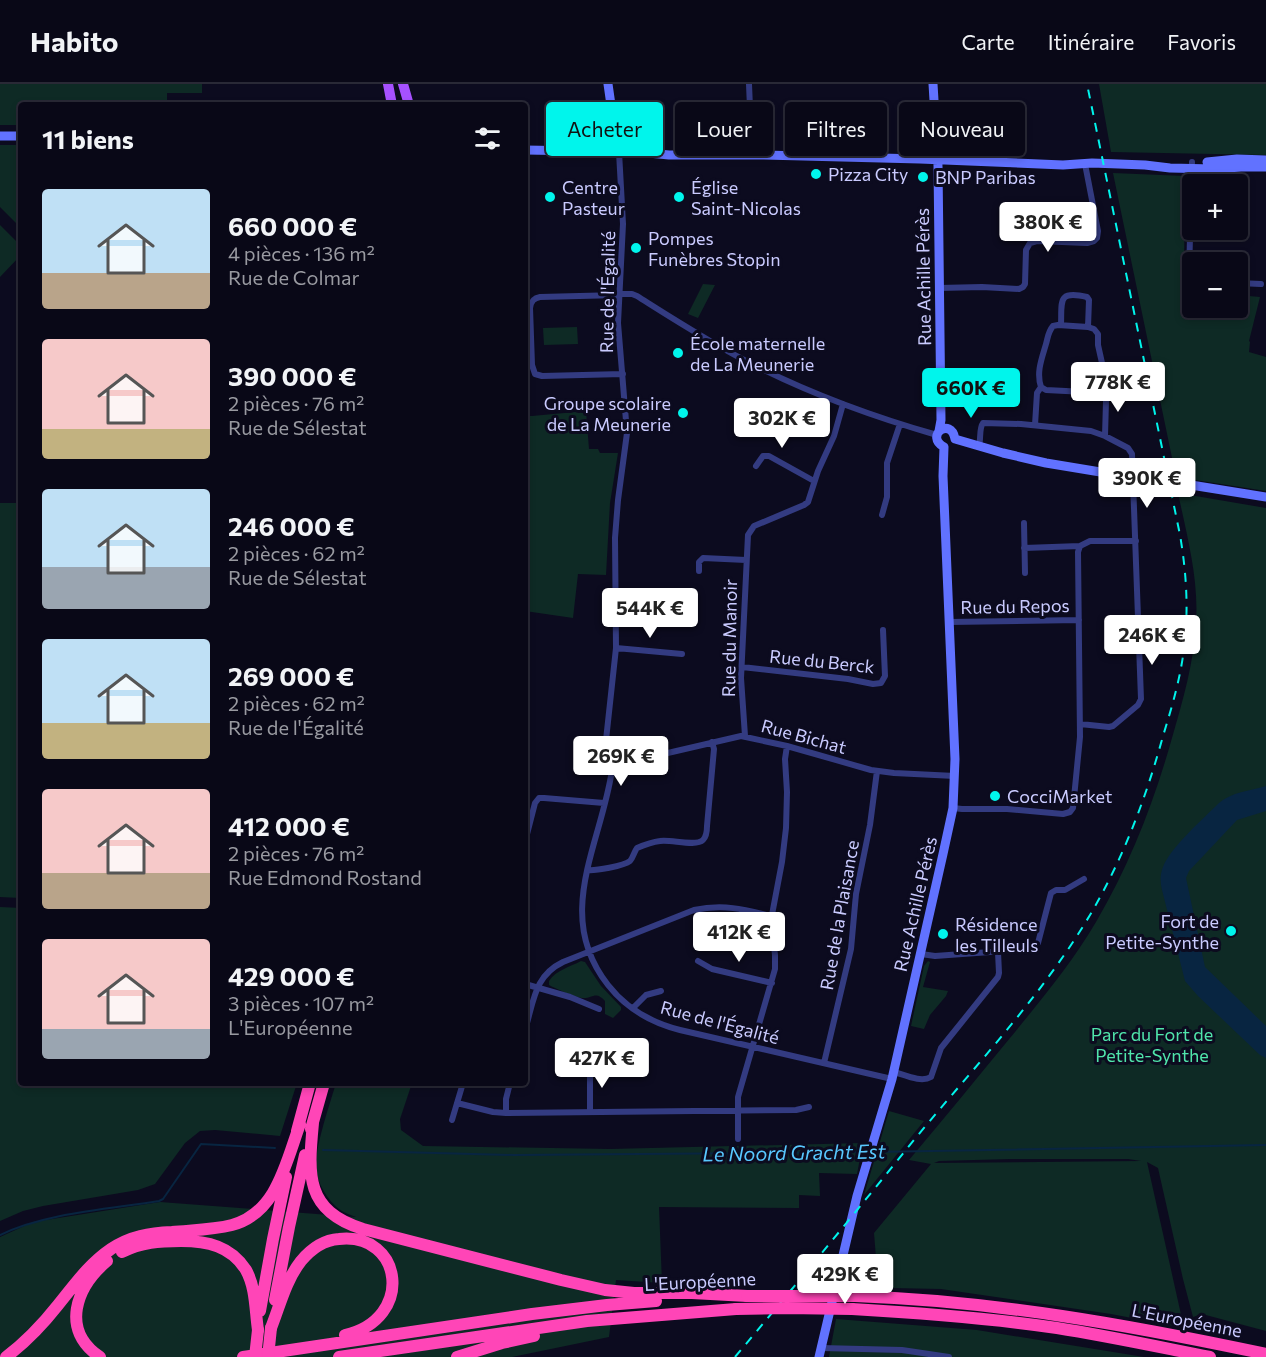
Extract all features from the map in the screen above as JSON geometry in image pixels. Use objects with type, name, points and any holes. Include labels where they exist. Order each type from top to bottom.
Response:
[{"type":"highway","points":[[255,1357],[269,1257],[309,1086]]},
{"type":"highway","points":[[268,1357],[287,1234],[323,1086]]},
{"type":"highway","points":[[6,1357],[38,1328],[91,1265],[116,1246],[148,1234],[225,1227],[256,1214],[265,1206],[273,1192],[300,1124]]},
{"type":"highway","points":[[313,1124],[310,1167],[315,1190],[328,1212],[348,1224],[605,1290],[639,1294],[692,1293],[747,1296]]},
{"type":"highway","points":[[271,1328],[292,1274],[307,1254],[322,1244],[342,1238],[362,1240],[374,1247],[388,1263],[392,1276],[392,1293],[387,1307],[376,1321],[357,1332],[282,1351]]},
{"type":"highway","points":[[100,1357],[87,1347],[78,1328],[76,1314],[80,1296],[90,1278],[110,1259],[135,1246],[152,1242],[201,1242],[218,1246],[230,1253],[243,1266],[250,1280],[258,1330]]},
{"type":"highway","name":"L'Européenne","points":[[243,1357],[599,1305],[747,1296],[855,1296],[1016,1308],[1101,1321],[1266,1354]]},
{"type":"highway","name":"L'Européenne","points":[[339,1357],[548,1326],[640,1316],[779,1308],[852,1309],[935,1314],[1018,1323],[1210,1357]]},
{"type":"highway","points":[[457,1357],[516,1339],[640,1316]]},
{"type":"main road","points":[[388,84],[391,102]]},
{"type":"main road","points":[[403,84],[408,102]]},
{"type":"street","points":[[608,84],[611,102]]},
{"type":"street","points":[[749,84],[750,102]]},
{"type":"street","name":"Rue Achille Pérès","points":[[933,84],[938,160],[940,408],[938,433]]},
{"type":"street","points":[[0,136],[18,136]]},
{"type":"street","points":[[528,153],[546,151]]},
{"type":"street","name":"Rue de l'Égalité","points":[[616,156],[623,214],[618,323],[627,433],[615,538],[616,648],[606,740],[612,774],[583,890],[582,918],[589,951],[603,978],[616,993],[647,1017],[669,1027],[824,1063],[922,1080],[931,1077],[941,1048],[998,977],[998,952]]},
{"type":"street","points":[[773,156],[1166,167],[1237,159],[1266,160]]},
{"type":"street","points":[[939,288],[1019,289],[1025,284],[1026,250],[1030,243],[1037,241],[1094,242],[1098,236],[1098,230],[1084,164]]},
{"type":"street","points":[[1192,165],[1266,167]]},
{"type":"street","points":[[1190,252],[1192,165]]},
{"type":"street","points":[[1248,283],[1261,284]]},
{"type":"street","points":[[623,374],[542,376],[535,374],[532,365],[530,308],[534,299],[636,295],[702,337],[751,364],[843,404],[900,424],[938,433]]},
{"type":"street","points":[[1061,325],[1064,297],[1067,295],[1085,296],[1089,300],[1088,327]]},
{"type":"street","points":[[1105,393],[1046,390],[1041,387],[1040,361],[1048,332],[1053,326],[1088,327],[1094,329],[1098,334],[1106,401],[1105,436]]},
{"type":"street","points":[[1035,425],[1037,393],[1041,387]]},
{"type":"street","name":"Rue du Manoir","points":[[744,736],[741,689],[747,537],[757,525],[806,504],[833,438],[843,404]]},
{"type":"street","points":[[979,446],[983,423],[1035,425],[1091,431],[1128,448],[1133,457],[1141,699],[1138,705],[1113,726],[1080,724]]},
{"type":"street","points":[[882,515],[888,493],[887,463],[900,424]]},
{"type":"street","points":[[945,428],[954,434],[955,439],[951,445],[944,447],[937,442],[938,433],[945,428]]},
{"type":"street","points":[[955,439],[1057,465],[1266,497]]},
{"type":"street","name":"Rue Achille Pérès","points":[[820,1352],[849,1225],[893,1076],[953,808],[955,776],[944,447]]},
{"type":"street","points":[[756,466],[763,456],[769,456],[814,481]]},
{"type":"street","points":[[1173,484],[1199,491],[1266,502]]},
{"type":"street","points":[[1024,523],[1025,573]]},
{"type":"street","points":[[1024,548],[1080,546],[1090,541],[1136,541]]},
{"type":"street","name":"Rue du Repos","points":[[949,622],[1079,620],[1078,552],[1080,546]]},
{"type":"street","points":[[699,572],[699,562],[703,558],[746,560]]},
{"type":"street","points":[[953,808],[1063,814],[1071,812],[1074,805],[1080,724],[1079,620]]},
{"type":"street","name":"Rue du Berck","points":[[742,667],[879,684],[885,676],[883,630]]},
{"type":"street","points":[[616,648],[682,654]]},
{"type":"street","name":"Rue Bichat","points":[[612,766],[744,736],[877,771],[955,776]]},
{"type":"street","points":[[587,870],[596,871],[628,862],[637,848],[654,842],[695,843],[702,841],[707,826],[714,749],[712,742]]},
{"type":"street","points":[[738,1139],[738,1097],[775,972],[771,916],[786,828],[785,759],[787,746]]},
{"type":"street","name":"Rue de la Plaisance","points":[[824,1063],[851,949],[856,894],[870,825],[877,771]]},
{"type":"street","points":[[528,830],[535,803],[539,798],[604,803]]},
{"type":"street","points":[[921,954],[935,956],[1035,948],[1052,893],[1056,890],[1065,890],[1084,879]]},
{"type":"street","points":[[528,1020],[543,977],[551,969],[589,951],[684,913],[701,909],[728,907],[771,916]]},
{"type":"street","points":[[698,961],[712,969],[772,983]]},
{"type":"street","points":[[528,985],[570,997],[599,1010]]},
{"type":"street","points":[[633,1008],[646,995],[661,991]]},
{"type":"street","points":[[590,1112],[590,1073],[594,1061]]},
{"type":"street","points":[[452,1119],[462,1086]]},
{"type":"street","points":[[506,1113],[509,1086]]},
{"type":"street","points":[[457,1103],[506,1113],[796,1110],[808,1107]]},
{"type":"street","points":[[820,1352],[902,1350],[948,1357]]},
{"type":"green space","points":[[0,84],[202,84],[202,93],[167,93],[167,102],[18,102],[18,125],[0,125]]},
{"type":"green space","points":[[1099,84],[1266,84],[1266,155],[1111,152]]},
{"type":"green space","points":[[0,145],[18,145],[18,225],[0,207]]},
{"type":"green space","points":[[1113,173],[1182,176],[1182,240],[1184,240],[1184,252],[1182,252],[1182,318],[1248,318],[1248,296],[1260,297],[1249,341],[1249,352],[1266,357],[1266,491],[1176,477]]},
{"type":"green space","points":[[0,225],[18,243],[18,258],[0,277]]},
{"type":"green space","points":[[703,284],[715,285],[698,318],[688,314]]},
{"type":"green space","points":[[577,327],[578,344],[544,345],[543,328]]},
{"type":"green space","points":[[586,411],[589,449],[598,449],[600,453],[618,453],[610,503],[606,575],[578,574],[573,618],[528,611],[528,416]]},
{"type":"green space","name":"Parc du Fort de Petite-Synthe","points":[[1178,493],[1266,508],[1266,1331],[1202,1314],[1193,1317],[1158,1168],[1147,1162],[1184,1328],[1111,1314],[941,1289],[843,1287],[851,1254],[876,1258],[874,1233],[931,1164],[909,1160],[1022,1024],[1066,967],[1096,922],[1130,855],[1165,762],[1184,695],[1193,652],[1196,590],[1192,558]],"holes":[[[1010,1159],[1128,1159],[1141,1161],[934,1163]]]},
{"type":"green space","points":[[0,503],[18,503],[18,898],[0,897]]},
{"type":"green space","points":[[0,907],[18,908],[18,1086],[296,1086],[280,1136],[215,1130],[200,1131],[185,1143],[155,1184],[138,1190],[43,1206],[23,1211],[0,1221]]},
{"type":"green space","points":[[581,961],[585,962],[601,986],[621,1007],[613,1018],[605,1014],[605,1001],[599,996],[579,997],[549,985],[549,981],[555,974]]},
{"type":"green space","points":[[928,961],[930,962],[923,987],[948,991],[930,1015],[924,1029],[911,1026],[924,966]]},
{"type":"green space","points":[[335,1086],[411,1086],[400,1119],[401,1130],[423,1146],[610,1149],[863,1143],[857,1174],[819,1173],[820,1196],[799,1195],[799,1208],[659,1207],[662,1283],[616,1280],[609,1337],[512,1357],[0,1357],[0,1237],[33,1222],[160,1202],[356,1217],[335,1206],[321,1186],[316,1170],[320,1139]]},
{"type":"green space","points":[[889,1111],[924,1121],[864,1195]]},
{"type":"green space","points":[[836,1319],[977,1330],[1144,1357],[829,1357]]},
{"type":"water","points":[[1266,786],[1266,811],[1237,820],[1189,871],[1186,878],[1205,967],[1266,1026],[1266,1058],[1260,1055],[1185,981],[1162,890],[1161,872],[1173,851],[1219,803],[1235,794]]},
{"type":"waterway","name":"Le Noord Gracht Est","points":[[0,1235],[57,1217],[159,1201],[163,1199],[201,1144],[275,1148]]},
{"type":"waterway","name":"Le Noord Gracht Est","points":[[873,1152],[1266,1145]]},
{"type":"waterway","name":"Le Noord Gracht Est","points":[[323,1150],[514,1155],[867,1152]]},
{"type":"railway","points":[[735,1357],[1029,1003],[1071,945],[1102,894],[1123,850],[1149,782],[1172,706],[1181,666],[1186,626],[1186,580],[1180,535],[1087,84]]},
{"type":"place","name":"Pizza City","points":[[816,174]]},
{"type":"place","name":"BNP Paribas","points":[[923,177]]},
{"type":"place","name":"Centre Pasteur","points":[[550,197]]},
{"type":"place","name":"Église Saint-Nicolas","points":[[679,197]]},
{"type":"place","name":"Pompes Funèbres Stopin","points":[[636,248]]},
{"type":"place","name":"École maternelle de La Meunerie","points":[[678,353]]},
{"type":"place","name":"Groupe scolaire de La Meunerie","points":[[683,413]]},
{"type":"place","name":"CocciMarket","points":[[995,796]]},
{"type":"place","name":"Fort de Petite-Synthe","points":[[1231,931]]},
{"type":"place","name":"Résidence les Tilleuls","points":[[943,934]]}]
